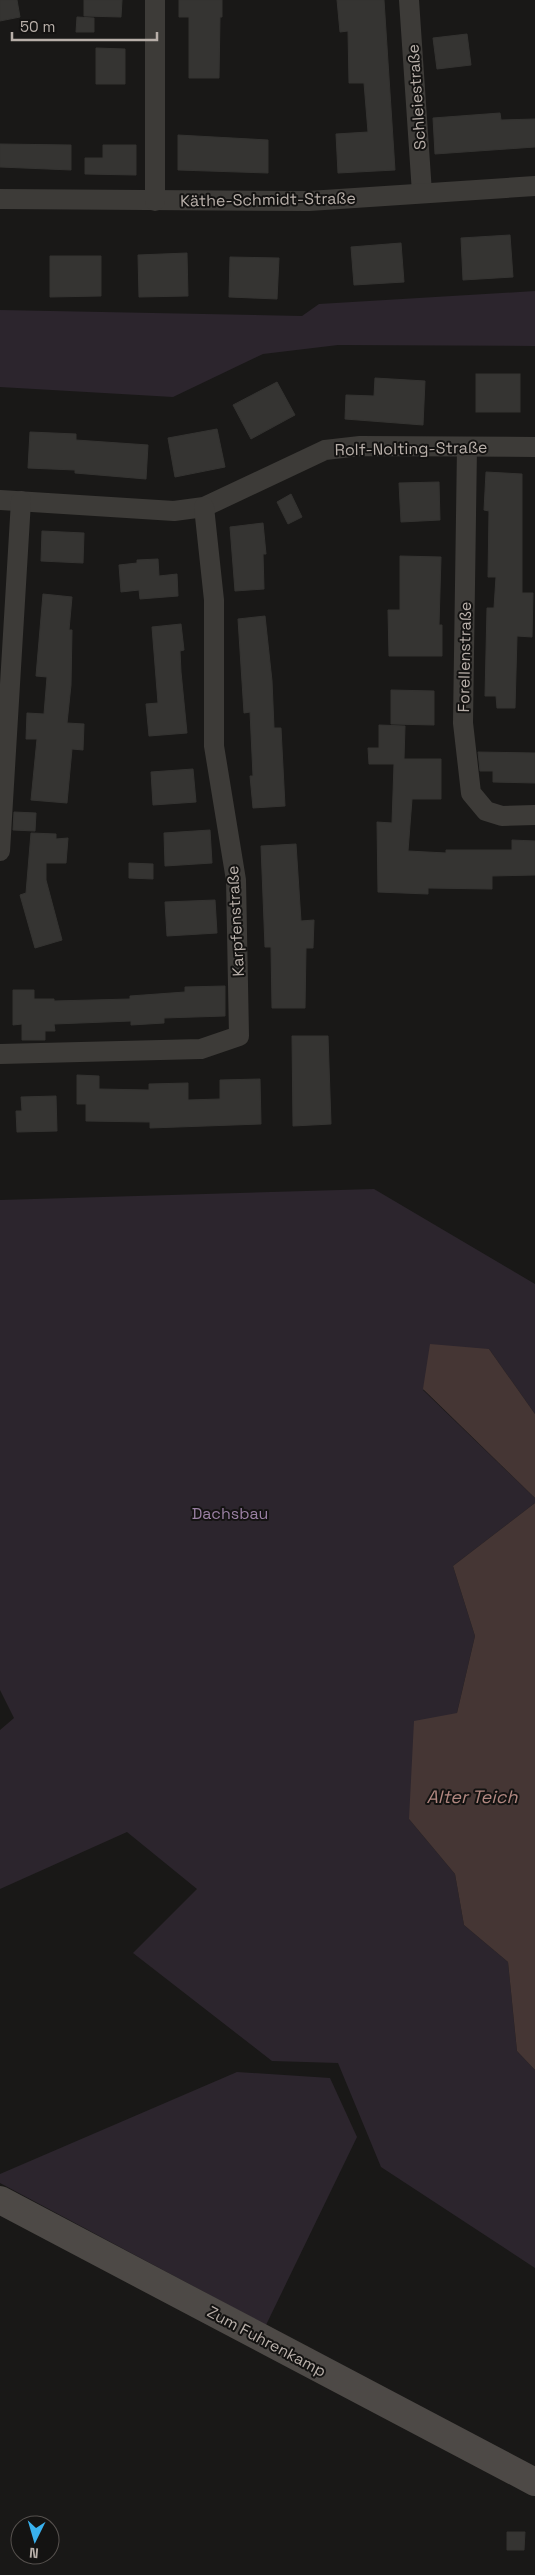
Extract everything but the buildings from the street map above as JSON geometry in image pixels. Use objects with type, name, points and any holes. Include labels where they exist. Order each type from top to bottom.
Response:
[{"type":"street","points":[[155,0],[155,201]]},
{"type":"street","name":"Schleiestraße","points":[[409,0],[422,193]]},
{"type":"street","name":"Käthe-Schmidt-Straße","points":[[0,200],[309,201],[535,186]]},
{"type":"street","name":"Rolf-Nolting-Straße","points":[[0,500],[174,511],[204,507],[325,450],[360,446],[535,447]]},
{"type":"street","name":"Forellenstraße","points":[[467,447],[463,723],[471,793],[486,811],[502,816],[535,815]]},
{"type":"street","points":[[0,851],[21,501]]},
{"type":"street","name":"Karpfenstraße","points":[[0,1054],[201,1049],[239,1036],[236,880],[214,746],[214,600],[204,507]]},
{"type":"street","name":"Zum Fuhrenkamp","points":[[0,2200],[535,2482]]},
{"type":"green space","points":[[535,291],[535,346],[338,345],[263,354],[173,397],[0,387],[0,310],[302,316],[319,304]]},
{"type":"green space","name":"Dachsbau","points":[[374,1189],[535,1284],[535,1414],[489,1349],[423,1390],[535,1498],[535,1503],[453,1566],[475,1636],[457,1713],[409,1819],[455,1874],[464,1925],[508,1962],[517,2051],[535,2070],[535,2268],[381,2167],[338,2063],[272,2061],[133,1953],[197,1889],[127,1832],[0,1889],[0,1730],[14,1718],[0,1690],[0,1200]]},
{"type":"green space","points":[[237,2072],[330,2078],[357,2137],[266,2325],[0,2183],[0,2174]]},
{"type":"water","points":[[430,1344],[489,1349],[535,1414],[535,1498],[423,1389]]},
{"type":"water","name":"Alter Teich","points":[[535,1503],[535,2070],[517,2051],[508,1962],[464,1925],[455,1874],[409,1819],[414,1721],[457,1713],[475,1636],[453,1566]]}]
